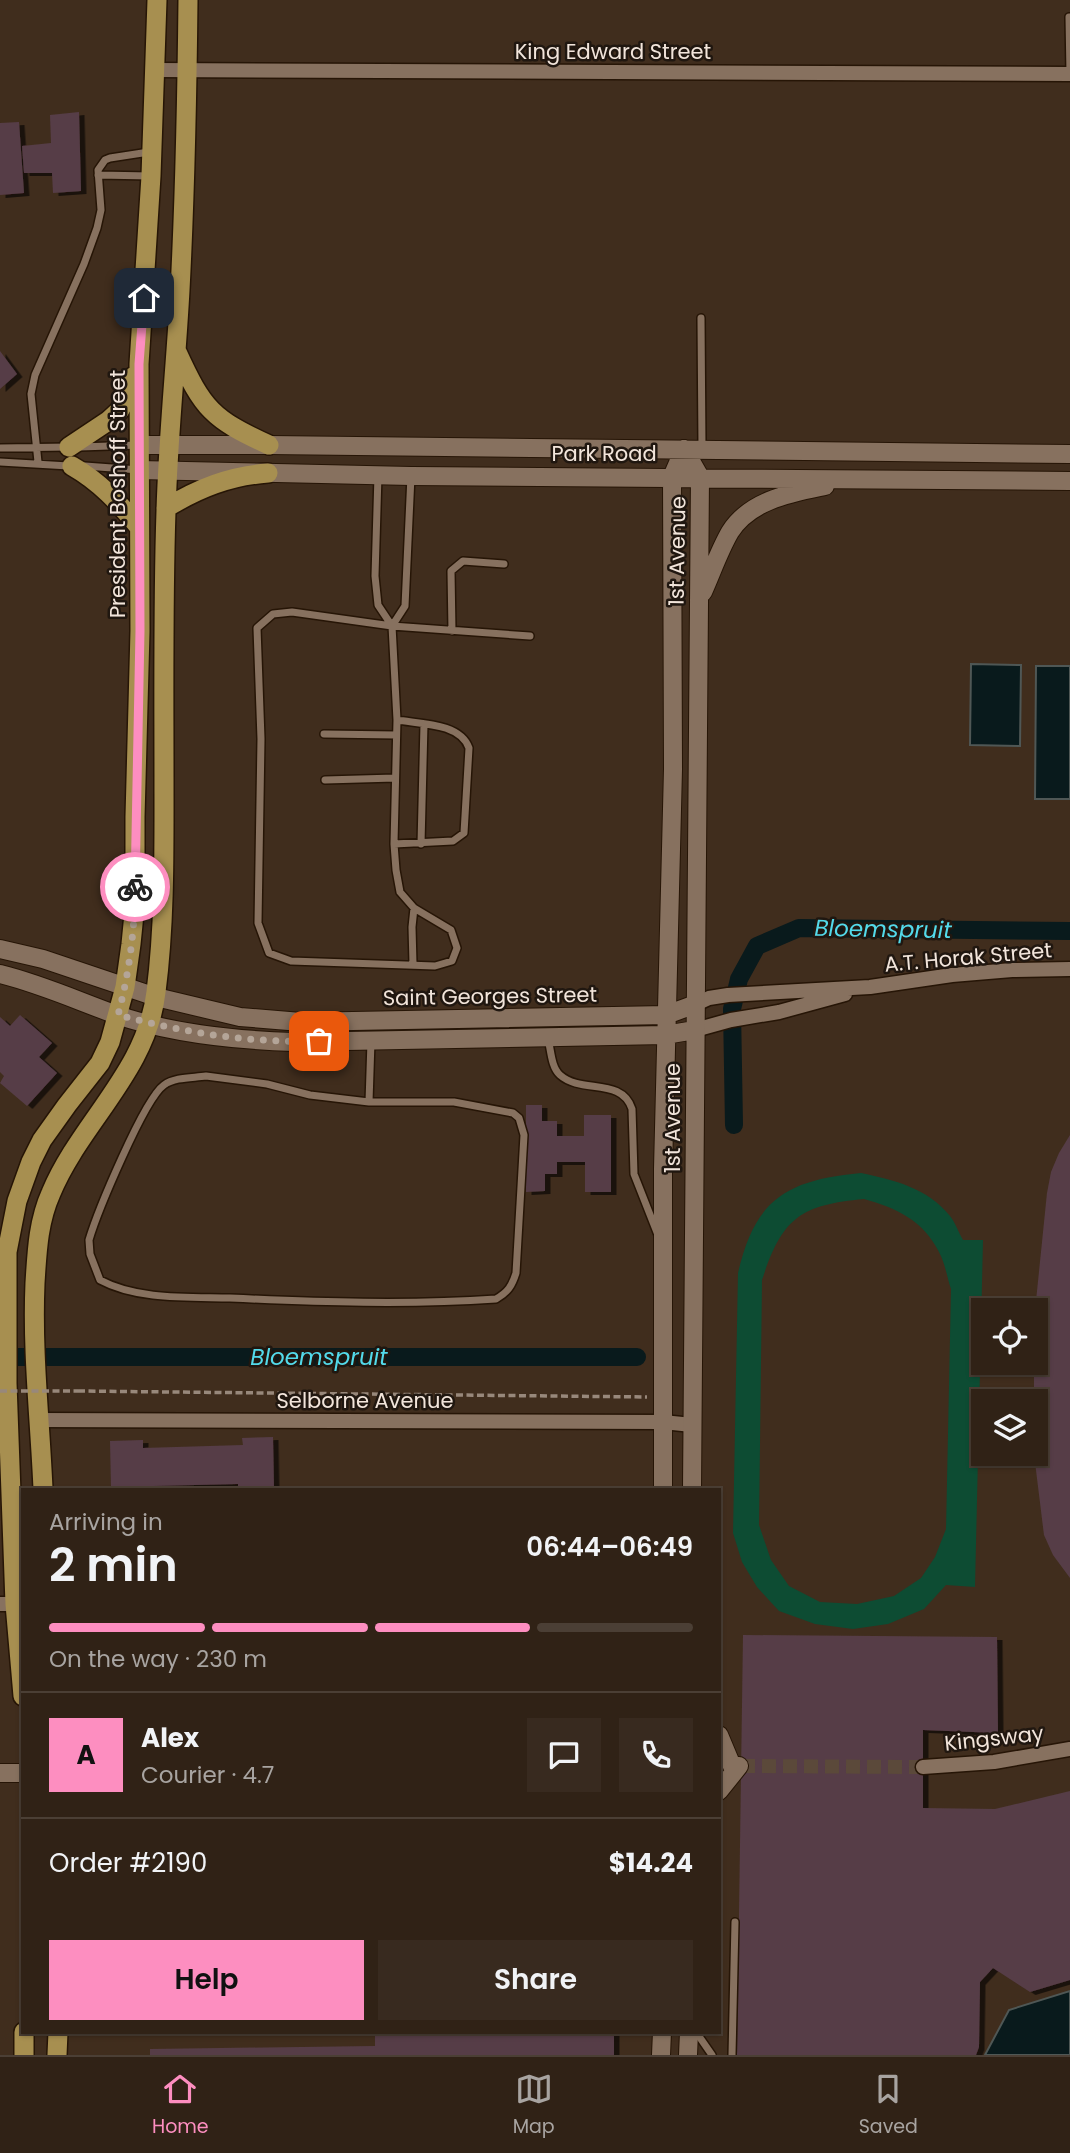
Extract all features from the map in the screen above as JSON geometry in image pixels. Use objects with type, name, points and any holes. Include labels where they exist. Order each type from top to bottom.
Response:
[{"type":"main road","name":"President Boshoff Street","points":[[21,1677],[13,1603],[4,1420],[7,1252],[10,1232],[31,1162],[42,1140],[100,1063],[118,1015],[125,988],[135,904],[139,364],[153,152],[157,0]]},
{"type":"main road","points":[[43,1488],[34,1305],[37,1242],[50,1195],[66,1161],[136,1057],[156,998],[163,890],[166,508],[188,70],[188,0]]},
{"type":"main road","points":[[176,347],[195,390],[217,417],[270,444]]},
{"type":"main road","points":[[139,364],[120,410],[70,457],[107,490],[139,527]]},
{"type":"main road","points":[[166,508],[209,484],[268,473]]},
{"type":"main road","points":[[24,2034],[24,2055]]},
{"type":"main road","points":[[57,2055],[58,2034]]},
{"type":"street","name":"King Edward Street","points":[[156,70],[1070,74]]},
{"type":"street","name":"Park Road","points":[[139,445],[270,444],[1070,454]]},
{"type":"street","name":"1st Avenue","points":[[663,1488],[665,1035],[673,769],[671,477],[693,449]]},
{"type":"street","name":"1st Avenue","points":[[692,1488],[700,477],[693,449]]},
{"type":"street","name":"Park Road","points":[[139,470],[411,476],[1070,481]]},
{"type":"street","points":[[699,601],[731,530],[743,517],[762,503],[790,493],[860,479]]},
{"type":"street","name":"Saint Georges Street","points":[[0,949],[43,959],[156,998],[240,1017],[301,1022],[666,1015],[696,1004]]},
{"type":"street","name":"A.T. Horak Street","points":[[696,1004],[709,998],[778,990],[870,987],[952,975],[1070,969]]},
{"type":"street","name":"Saint Georges Street","points":[[0,974],[77,998],[118,1015],[236,1040],[293,1042],[665,1035],[695,1030]]},
{"type":"street","name":"A.T. Horak Street","points":[[695,1030],[731,1020],[779,1012],[870,987]]},
{"type":"street","name":"Selborne Avenue","points":[[38,1420],[663,1422],[692,1425]]},
{"type":"street","points":[[721,1739],[733,1766],[721,1787]]},
{"type":"street","name":"Kingsway","points":[[923,1767],[994,1762],[1070,1749]]},
{"type":"street","points":[[0,1773],[21,1773]]},
{"type":"street","points":[[661,2055],[662,2034]]},
{"type":"street","points":[[688,2034],[688,2055]]},
{"type":"lane","points":[[1069,17],[1070,74]]},
{"type":"lane","points":[[38,463],[31,394],[35,375],[97,228],[101,210],[98,175],[102,164],[110,158],[153,152]]},
{"type":"lane","points":[[98,175],[151,176]]},
{"type":"lane","points":[[693,449],[701,318]]},
{"type":"lane","points":[[0,462],[38,463],[139,445]]},
{"type":"lane","points":[[0,448],[35,448],[139,470]]},
{"type":"lane","points":[[378,475],[375,576],[378,605],[393,626],[397,720],[394,844],[396,870],[400,892],[415,908],[451,930],[457,948],[452,961],[435,966],[291,961],[269,953],[258,923],[261,739],[257,628],[273,614],[292,612],[393,626],[530,636]]},
{"type":"lane","points":[[393,626],[405,606],[411,476]]},
{"type":"lane","points":[[452,631],[451,571],[463,561],[504,564]]},
{"type":"lane","points":[[394,844],[453,841],[464,833],[469,748],[458,732],[397,720]]},
{"type":"lane","points":[[421,844],[424,724]]},
{"type":"lane","points":[[324,734],[396,735]]},
{"type":"lane","points":[[325,780],[396,778]]},
{"type":"lane","points":[[413,964],[412,927],[415,908]]},
{"type":"lane","points":[[548,1037],[554,1066],[559,1075],[568,1080],[616,1091],[625,1095],[629,1101],[632,1109],[634,1174],[663,1245]]},
{"type":"lane","points":[[369,1102],[371,1040]]},
{"type":"lane","points":[[206,1076],[267,1084],[310,1095],[369,1102],[454,1102],[499,1109],[519,1118],[524,1135],[516,1273],[513,1285],[506,1293],[496,1298],[473,1300],[306,1302],[169,1296],[116,1289],[100,1280],[90,1254],[89,1240],[93,1227],[142,1116],[163,1085],[177,1079],[206,1076]]},
{"type":"lane","points":[[732,2055],[735,1922]]},
{"type":"lane","points":[[697,2034],[712,2055]]},
{"type":"path","points":[[4,1387],[78,1391],[663,1397]]},
{"type":"green space","points":[[861,1173],[910,1187],[941,1206],[952,1218],[963,1240],[983,1240],[982,1298],[971,1298],[971,1375],[980,1375],[980,1389],[971,1389],[971,1466],[978,1466],[975,1587],[946,1585],[924,1609],[888,1624],[853,1629],[815,1624],[779,1611],[757,1587],[742,1562],[733,1533],[738,1273],[745,1247],[765,1210],[794,1188],[813,1181]],"holes":[[[864,1199],[898,1211],[925,1231],[932,1241],[941,1256],[951,1289],[946,1529],[935,1557],[921,1578],[894,1596],[857,1604],[820,1602],[789,1586],[771,1560],[759,1525],[762,1280],[777,1242],[786,1229],[808,1211]]]},
{"type":"shaded area","points":[[971,664],[1021,665],[1020,746],[970,745]]},
{"type":"shaded area","points":[[1036,666],[1070,666],[1070,799],[1035,799]]},
{"type":"shaded area","points":[[1070,1991],[1070,2055],[985,2055],[1009,2010]]},
{"type":"building","points":[[79,112],[81,191],[53,193],[52,173],[24,173],[22,146],[51,143],[50,115]]},
{"type":"building","points":[[19,122],[24,193],[0,195],[0,123]]},
{"type":"building","points":[[0,351],[17,374],[0,389]]},
{"type":"building","points":[[20,1015],[52,1043],[39,1057],[57,1073],[27,1106],[0,1083],[4,1076],[0,1072],[0,1017],[10,1026]]},
{"type":"building","points":[[526,1105],[542,1105],[542,1121],[557,1121],[557,1136],[584,1136],[584,1115],[611,1115],[611,1192],[585,1192],[585,1162],[557,1162],[557,1174],[545,1174],[545,1191],[526,1192]]},
{"type":"building","points":[[1070,1135],[1070,1578],[1053,1555],[1044,1535],[1035,1466],[1048,1466],[1048,1389],[1034,1389],[1034,1375],[1048,1375],[1048,1298],[1036,1298],[1047,1193],[1051,1172]]},
{"type":"building","points":[[273,1437],[274,1488],[238,1488],[238,1484],[111,1487],[110,1441],[143,1440],[143,1448],[243,1445],[242,1438]]},
{"type":"building","points":[[743,1635],[997,1637],[998,1733],[923,1730],[923,1808],[995,1809],[1070,1791],[1070,1980],[1030,1992],[993,1968],[980,1982],[979,2047],[976,2055],[737,2055]]},
{"type":"building","points":[[375,2034],[614,2034],[614,2055],[150,2055],[150,2049],[375,2046]]},
{"type":"waterway","name":"Bloemspruit","points":[[734,1125],[732,1009],[739,979],[757,946],[799,928],[1070,931]]},
{"type":"waterway","name":"Bloemspruit","points":[[0,1357],[637,1357]]},
{"type":"tunnel","points":[[741,1766],[923,1767]]},
{"type":"way so far","points":[[135,887],[131,944],[118,1015],[236,1040],[319,1041]]},
{"type":"route","points":[[135,887],[140,631],[139,364],[144,298]]}]
